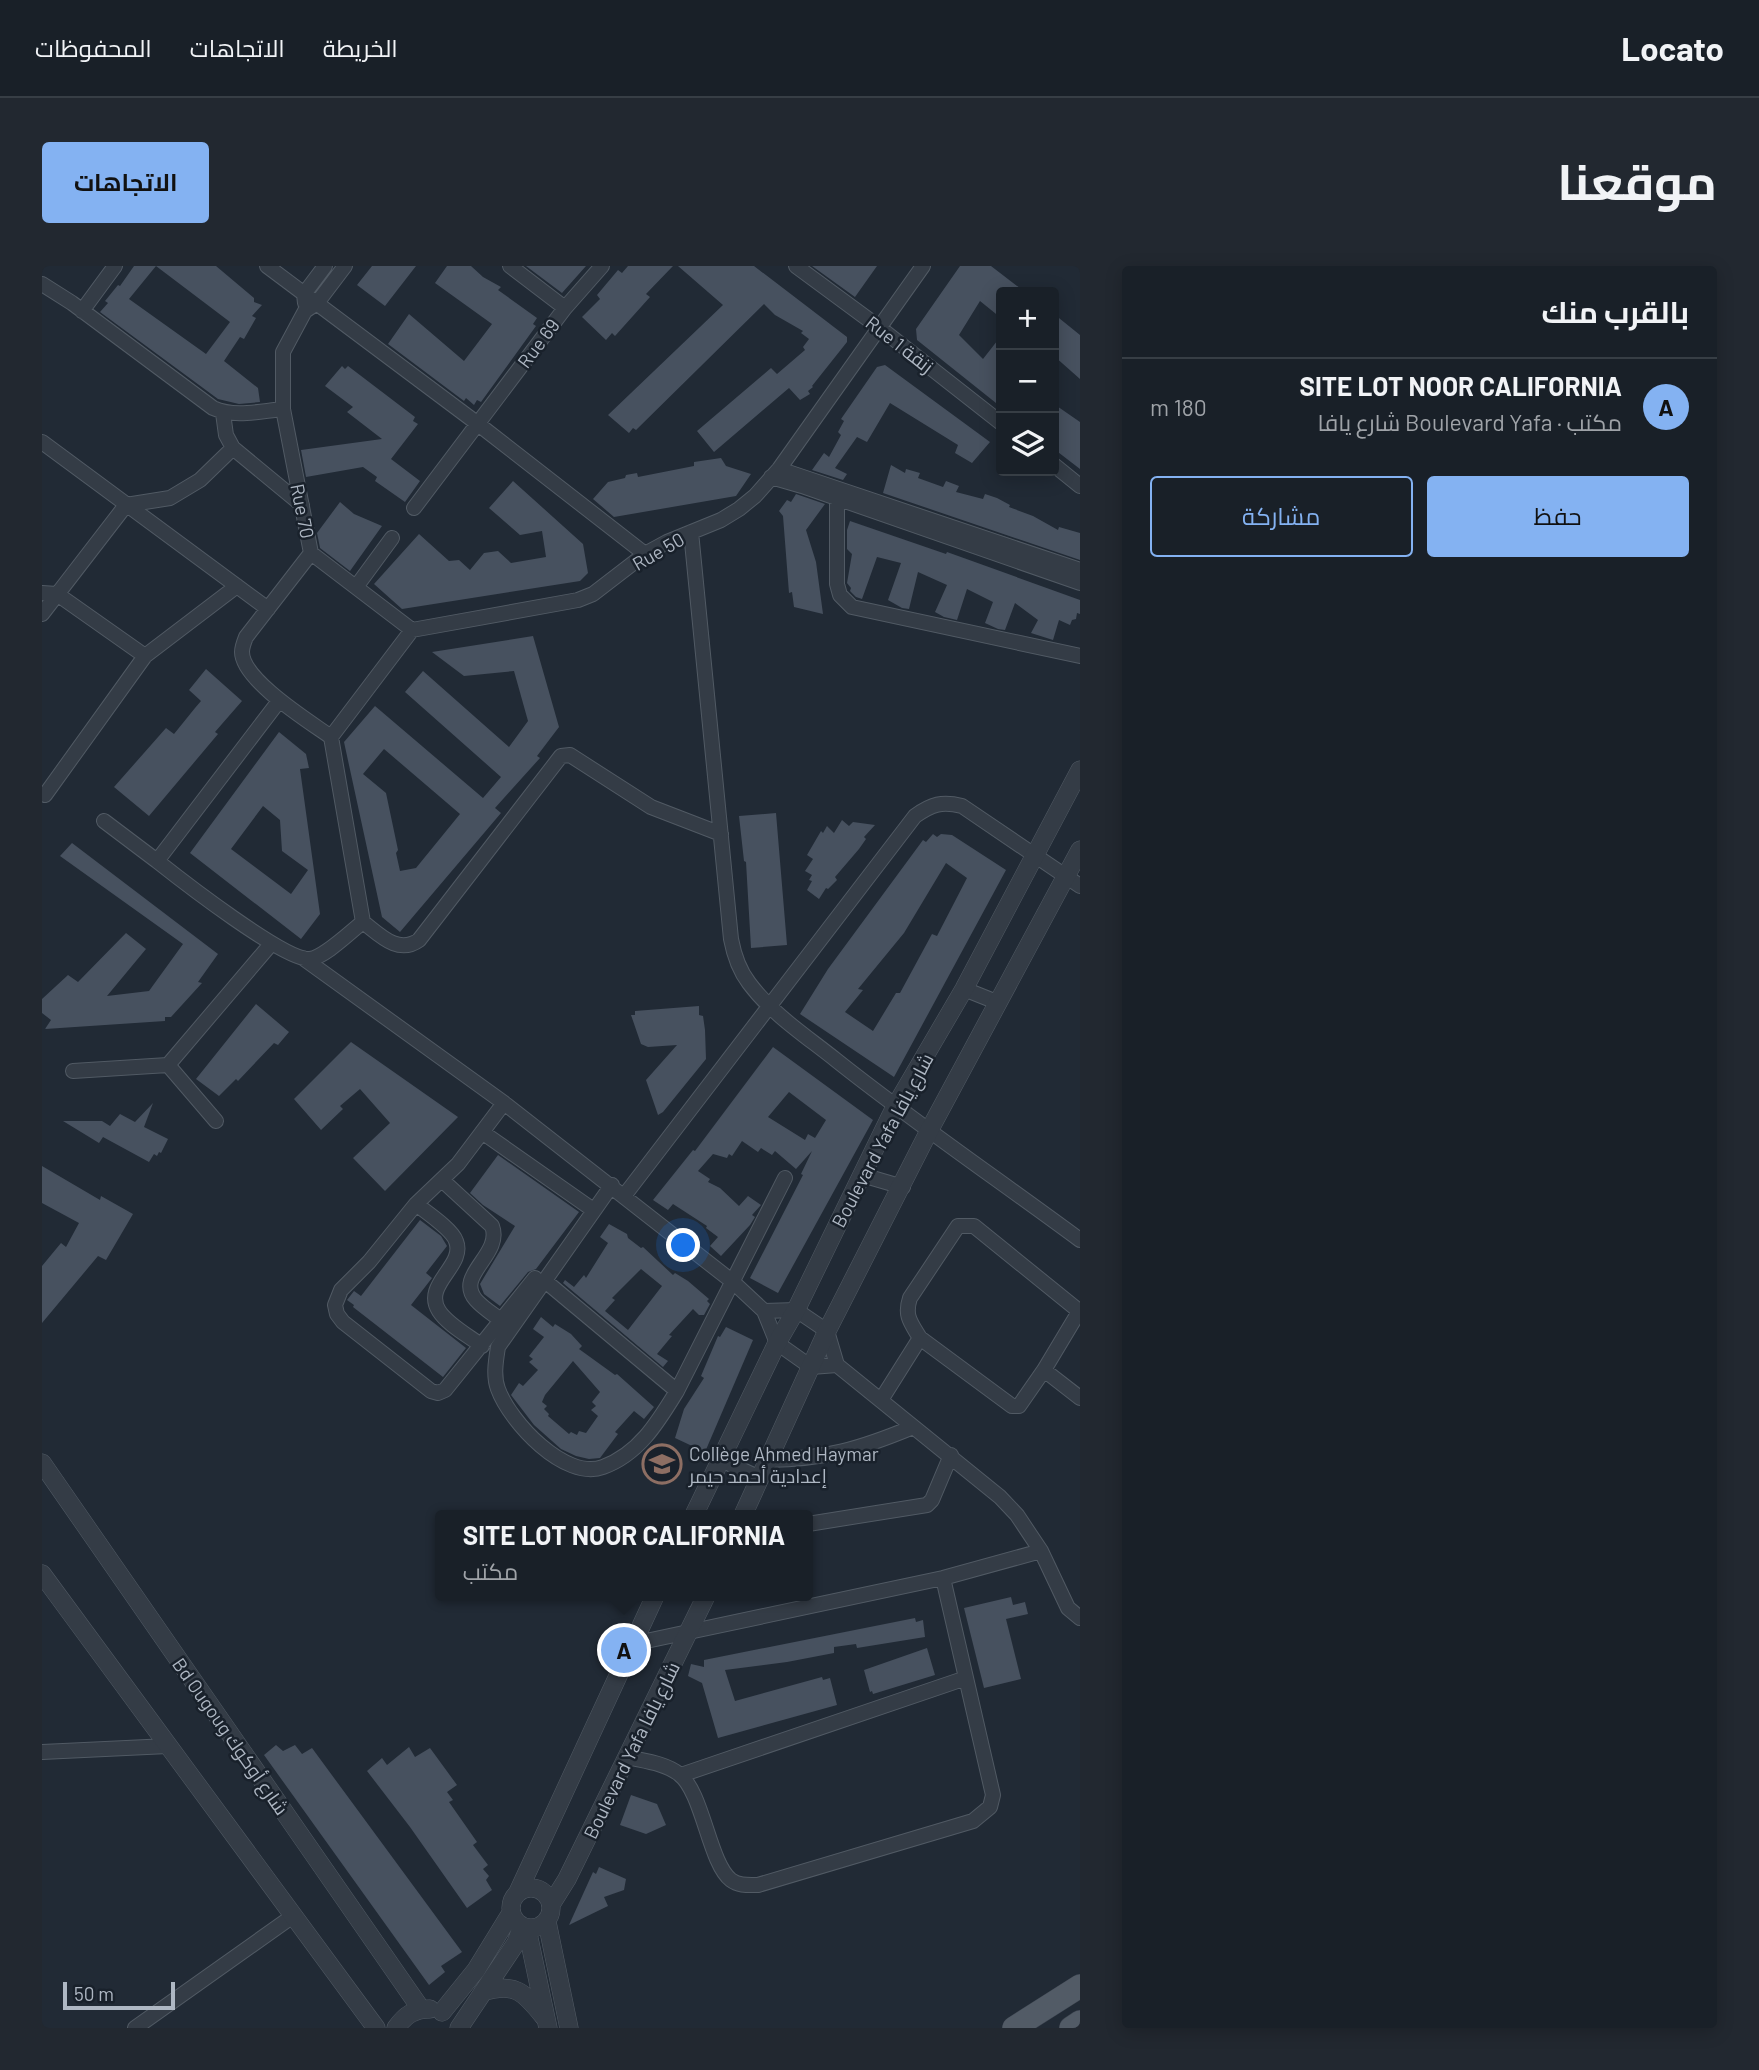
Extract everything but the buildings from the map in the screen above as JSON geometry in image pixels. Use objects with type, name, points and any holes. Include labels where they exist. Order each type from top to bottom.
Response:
[{"type":"main road","points":[[1014,2028],[1080,1986]]},
{"type":"main road","points":[[1071,2028],[1080,2022]]},
{"type":"street","points":[[82,311],[115,266]]},
{"type":"street","points":[[267,266],[304,294],[311,307],[478,424],[645,554]]},
{"type":"street","points":[[304,294],[325,266]]},
{"type":"street","name":"Rue 70","points":[[331,737],[279,701],[248,670],[242,653],[246,637],[310,553],[283,409],[283,352],[311,307],[345,266]]},
{"type":"street","points":[[511,266],[565,308]]},
{"type":"street","name":"Rue 69","points":[[414,508],[565,308],[602,266]]},
{"type":"street","name":"Rue 1 زنقة","points":[[796,266],[996,419]]},
{"type":"street","name":"Rue 50","points":[[412,630],[578,600],[608,584],[645,554],[721,520],[739,509],[755,496],[775,473],[923,266]]},
{"type":"street","points":[[42,284],[213,408],[234,414],[283,409]]},
{"type":"street","points":[[223,413],[226,435],[233,448],[302,505]]},
{"type":"street","points":[[42,442],[268,609]]},
{"type":"street","points":[[42,614],[126,505],[170,498],[200,481],[233,448]]},
{"type":"street","points":[[1059,469],[1080,486]]},
{"type":"street","points":[[775,473],[837,499],[1080,583]]},
{"type":"street","points":[[775,473],[1080,570]]},
{"type":"street","points":[[837,499],[837,584],[840,595],[852,607],[1080,656]]},
{"type":"street","points":[[691,532],[735,957],[748,982],[769,1006],[895,1107],[930,1129],[1080,1241]]},
{"type":"street","points":[[356,587],[392,538]]},
{"type":"street","points":[[310,553],[412,630],[331,737],[363,922],[393,944],[402,947],[413,945],[419,940],[561,757],[570,755],[651,807],[721,834]]},
{"type":"street","points":[[45,795],[145,656],[237,586]]},
{"type":"street","points":[[42,593],[57,594],[145,656]]},
{"type":"street","points":[[157,861],[279,701]]},
{"type":"street","name":"Boulevard Yafa شارع يافا","points":[[696,1510],[895,1107],[964,989],[1080,770]]},
{"type":"street","points":[[624,1196],[915,816],[932,804],[945,802],[962,806],[1073,881]]},
{"type":"street","points":[[104,821],[271,943],[303,958],[504,1103],[610,1184],[733,1282],[764,1311],[777,1343],[811,1367],[837,1365]]},
{"type":"street","name":"Boulevard Yafa شارع يافا","points":[[745,1510],[827,1331],[903,1187],[930,1129],[999,1003],[1073,881],[1080,850]]},
{"type":"street","points":[[303,958],[321,955],[363,922]]},
{"type":"street","points":[[73,1071],[168,1065],[271,943]]},
{"type":"street","points":[[964,989],[999,1003]]},
{"type":"street","points":[[168,1065],[216,1121]]},
{"type":"street","points":[[504,1103],[458,1164],[416,1204],[369,1262],[341,1290],[335,1301],[337,1314],[343,1322],[434,1392],[445,1390],[610,1184]]},
{"type":"street","points":[[482,1132],[589,1207]]},
{"type":"street","points":[[862,1175],[903,1187]]},
{"type":"street","points":[[610,1184],[498,1346],[495,1365],[497,1387],[506,1406],[520,1424],[558,1460],[580,1470],[601,1468],[619,1459],[643,1441],[657,1424],[677,1391],[785,1178]]},
{"type":"street","points":[[442,1181],[492,1226],[494,1243],[471,1278],[470,1289],[478,1303],[502,1321]]},
{"type":"street","points":[[416,1204],[457,1241],[457,1254],[436,1292],[437,1308],[444,1317],[482,1346]]},
{"type":"street","points":[[958,1226],[974,1226],[1080,1311],[1023,1403],[1012,1406],[920,1338],[907,1318],[906,1309],[910,1298],[958,1226]]},
{"type":"street","points":[[544,1280],[677,1391]]},
{"type":"street","points":[[764,1311],[796,1310],[827,1331],[837,1365],[951,1455],[1017,1515],[1041,1551],[1063,1600],[1074,1615],[1080,1618]]},
{"type":"street","points":[[881,1400],[920,1338]]},
{"type":"street","points":[[1044,1370],[1080,1398]]},
{"type":"street","points":[[768,1460],[806,1459],[849,1451],[914,1427]]},
{"type":"street","points":[[813,1523],[926,1505],[932,1500],[951,1455]]},
{"type":"street","points":[[721,1460],[760,1478]]},
{"type":"street","name":"Bd Ougoug شارع أوكوك","points":[[42,1464],[422,2009]]},
{"type":"street","points":[[632,1644],[943,1578],[1041,1551]]},
{"type":"street","points":[[42,1574],[376,2028]]},
{"type":"street","points":[[627,1757],[662,1765],[681,1775],[699,1810],[721,1867],[730,1879],[740,1885],[758,1885],[972,1821],[990,1807],[993,1795],[943,1578]]},
{"type":"street","points":[[547,2024],[520,1923],[511,1906],[653,1601]]},
{"type":"street","name":"Boulevard Yafa شارع يافا","points":[[552,1903],[567,1879],[704,1601]]},
{"type":"street","points":[[681,1775],[966,1678]]},
{"type":"street","points":[[42,1752],[168,1746]]},
{"type":"street","points":[[518,1892],[527,1887],[540,1889],[552,1903],[547,1922],[569,2028]]},
{"type":"street","points":[[135,2028],[293,1916]]},
{"type":"street","points":[[520,1923],[536,1928],[547,1922]]},
{"type":"street","points":[[442,2012],[520,1923]]},
{"type":"street","points":[[396,2028],[411,2012],[422,2009],[442,2012],[458,2028],[516,1943],[520,1923]]},
{"type":"street","points":[[483,1992],[514,1988],[530,1999],[547,2024]]},
{"type":"place","name":"Collège Ahmed Haymar إعدادية أحمد حيمر","points":[[662,1464]]},
{"type":"place","name":"SITE LOT NOOR CALIFORNIA","points":[[624,1650]]}]
